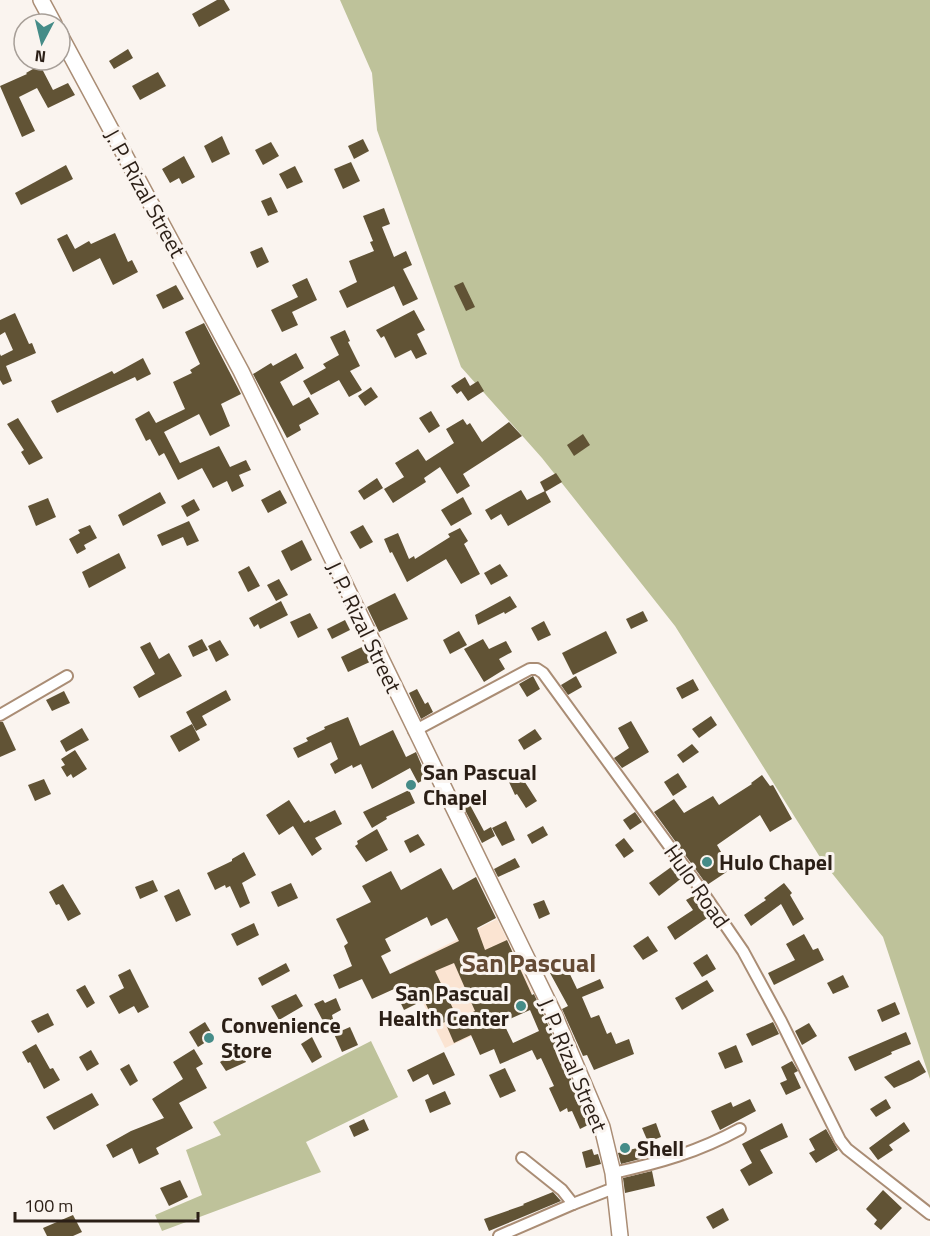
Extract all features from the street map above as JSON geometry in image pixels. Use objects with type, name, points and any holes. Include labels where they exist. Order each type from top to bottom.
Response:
[{"type":"main road","name":"J. P. Rizal Street","points":[[72,57],[214,320],[554,1014],[602,1127],[612,1173],[620,1236]]},
{"type":"street","name":"Hulo Road","points":[[414,731],[531,669],[537,669],[543,674],[698,884],[742,951],[781,1022],[840,1140],[847,1149],[930,1214]]},
{"type":"street","points":[[0,715],[67,676]]},
{"type":"street","points":[[612,1173],[659,1163],[689,1153],[740,1129]]},
{"type":"street","points":[[522,1158],[562,1190],[573,1204]]},
{"type":"street","points":[[500,1236],[614,1188]]},
{"type":"shaded area","points":[[340,0],[930,0],[930,1079],[883,937],[823,862],[675,626],[542,458],[461,367],[377,130],[372,73]]},
{"type":"shaded area","points":[[497,919],[533,993],[501,1007],[506,1021],[445,1048],[405,966]]},
{"type":"shaded area","points":[[371,1041],[398,1097],[306,1142],[321,1172],[162,1231],[155,1215],[202,1195],[186,1150],[221,1135],[213,1122]]},
{"type":"building","points":[[217,0],[224,0],[230,10],[199,27],[192,14]]},
{"type":"building","points":[[128,49],[133,58],[114,69],[109,61]]},
{"type":"building","points":[[44,72],[53,90],[68,83],[75,95],[48,108],[37,88],[19,97],[35,131],[22,137],[0,86],[26,73]]},
{"type":"building","points":[[158,72],[166,86],[140,100],[132,86]]},
{"type":"building","points":[[222,136],[230,154],[212,163],[204,146]]},
{"type":"building","points":[[363,139],[369,151],[354,159],[348,146]]},
{"type":"building","points":[[271,142],[279,156],[263,165],[255,150]]},
{"type":"building","points":[[184,156],[195,177],[182,184],[179,178],[170,183],[162,169]]},
{"type":"building","points":[[351,162],[360,181],[343,189],[334,169]]},
{"type":"building","points":[[66,165],[73,179],[21,205],[15,193]]},
{"type":"building","points":[[295,166],[303,182],[287,189],[279,174]]},
{"type":"building","points":[[271,197],[278,212],[268,216],[261,201]]},
{"type":"building","points":[[384,208],[390,224],[382,227],[394,257],[406,251],[412,265],[403,269],[418,299],[403,306],[394,286],[347,308],[339,291],[357,282],[349,261],[374,251],[370,242],[373,241],[363,216]]},
{"type":"building","points":[[115,233],[128,262],[132,260],[138,272],[113,285],[100,258],[73,272],[57,239],[67,234],[75,249],[89,241],[91,244]]},
{"type":"building","points":[[262,247],[269,262],[257,268],[250,252]]},
{"type":"building","points":[[307,278],[317,300],[292,312],[298,325],[282,332],[271,310],[298,297],[292,285]]},
{"type":"building","points":[[463,282],[475,307],[466,311],[454,286]]},
{"type":"building","points":[[176,285],[184,299],[163,309],[156,295]]},
{"type":"building","points":[[414,310],[425,330],[417,334],[427,354],[416,359],[411,350],[395,358],[384,336],[381,338],[376,330]]},
{"type":"building","points":[[15,313],[29,344],[32,343],[36,353],[6,366],[12,381],[3,385],[0,380],[0,354],[1,356],[13,350],[5,332],[0,335],[0,320]]},
{"type":"building","points":[[204,323],[241,394],[221,404],[230,426],[210,436],[199,414],[164,432],[180,463],[219,446],[230,467],[246,460],[251,470],[239,475],[244,486],[232,492],[227,481],[213,488],[202,468],[178,480],[164,453],[159,456],[150,439],[146,441],[135,419],[149,411],[156,423],[185,409],[173,382],[192,373],[190,370],[200,364],[185,332]]},
{"type":"building","points":[[345,330],[350,341],[348,342],[360,366],[350,371],[362,390],[349,397],[339,380],[311,395],[303,381],[326,368],[323,364],[339,355],[330,337]]},
{"type":"building","points":[[296,353],[304,368],[280,382],[293,406],[309,397],[319,414],[299,425],[301,430],[287,438],[253,374],[271,363],[273,366]]},
{"type":"building","points":[[143,358],[151,374],[137,381],[135,377],[57,413],[51,401],[112,371],[114,374]]},
{"type":"building","points":[[465,377],[470,386],[478,381],[484,391],[468,401],[461,391],[457,394],[451,386]]},
{"type":"building","points":[[371,387],[378,397],[365,406],[358,396]]},
{"type":"building","points":[[431,411],[440,426],[429,433],[419,418]]},
{"type":"building","points":[[18,418],[43,458],[29,465],[21,452],[24,450],[7,424]]},
{"type":"building","points":[[463,419],[467,425],[470,423],[482,442],[509,422],[522,436],[463,474],[470,486],[457,494],[440,467],[424,478],[426,482],[393,503],[384,489],[404,477],[395,463],[418,449],[426,461],[454,443],[446,429]]},
{"type":"building","points":[[583,434],[590,445],[574,456],[567,445]]},
{"type":"building","points":[[556,473],[562,482],[545,492],[540,482]]},
{"type":"building","points":[[377,478],[383,488],[364,500],[358,491]]},
{"type":"building","points":[[280,490],[287,503],[268,513],[261,500]]},
{"type":"building","points":[[521,490],[527,500],[545,491],[551,502],[508,526],[501,514],[491,520],[485,510]]},
{"type":"building","points":[[160,492],[166,503],[123,526],[118,515]]},
{"type":"building","points":[[463,497],[472,514],[451,526],[441,510]]},
{"type":"building","points":[[48,498],[56,517],[36,526],[28,506]]},
{"type":"building","points":[[194,499],[200,510],[187,517],[181,506]]},
{"type":"building","points":[[189,521],[199,541],[187,546],[183,537],[162,546],[157,535]]},
{"type":"building","points":[[90,525],[97,538],[84,545],[86,549],[77,554],[69,539],[80,533],[78,530]]},
{"type":"building","points":[[363,525],[373,542],[360,549],[350,532]]},
{"type":"building","points":[[460,528],[468,541],[464,544],[480,574],[461,584],[446,559],[407,582],[384,539],[398,533],[409,559],[414,556],[415,559],[450,537],[448,534]]},
{"type":"building","points":[[302,540],[312,560],[291,571],[281,551]]},
{"type":"building","points":[[119,553],[126,568],[89,588],[82,572]]},
{"type":"building","points":[[500,564],[508,576],[491,585],[484,573]]},
{"type":"building","points":[[249,566],[260,586],[248,592],[238,572]]},
{"type":"building","points":[[279,579],[288,595],[276,601],[267,585]]},
{"type":"building","points":[[395,593],[408,619],[379,632],[367,607]]},
{"type":"building","points":[[510,596],[517,607],[478,625],[475,615]]},
{"type":"building","points":[[281,601],[288,615],[260,629],[258,624],[254,627],[249,618]]},
{"type":"building","points":[[643,611],[648,621],[631,629],[626,619]]},
{"type":"building","points":[[310,613],[318,628],[298,638],[290,622]]},
{"type":"building","points":[[345,620],[350,630],[332,639],[327,629]]},
{"type":"building","points":[[544,621],[551,635],[538,641],[531,628]]},
{"type":"building","points":[[459,631],[467,645],[450,654],[443,640]]},
{"type":"building","points":[[606,631],[617,653],[573,675],[562,653]]},
{"type":"building","points":[[202,639],[208,650],[193,657],[188,646]]},
{"type":"building","points":[[483,639],[489,649],[506,641],[512,652],[499,659],[505,669],[484,682],[464,649]]},
{"type":"building","points":[[220,640],[229,655],[216,662],[208,646]]},
{"type":"building","points":[[150,642],[159,659],[169,653],[182,676],[139,698],[133,687],[155,674],[140,647]]},
{"type":"building","points":[[364,646],[372,661],[348,672],[341,657]]},
{"type":"building","points":[[533,676],[540,689],[527,697],[519,684]]},
{"type":"building","points":[[576,676],[582,687],[568,695],[561,685]]},
{"type":"building","points":[[693,679],[699,690],[682,699],[676,688]]},
{"type":"building","points":[[417,689],[425,704],[428,702],[433,712],[421,719],[409,693]]},
{"type":"building","points":[[226,690],[231,700],[202,716],[207,725],[196,731],[186,712]]},
{"type":"building","points":[[64,691],[70,703],[52,711],[46,700]]},
{"type":"building","points":[[711,716],[717,725],[699,738],[692,729]]},
{"type":"building","points":[[348,717],[360,746],[393,730],[406,757],[416,752],[427,778],[418,783],[410,768],[372,789],[361,764],[353,768],[352,765],[335,774],[330,764],[338,759],[331,742],[298,758],[293,748],[308,741],[306,738],[325,729],[324,727]]},
{"type":"building","points":[[631,721],[649,752],[622,768],[614,758],[629,748],[618,728]]},
{"type":"building","points":[[0,722],[3,722],[16,750],[0,757]]},
{"type":"building","points":[[192,724],[200,740],[179,752],[170,736]]},
{"type":"building","points":[[82,728],[89,740],[66,752],[60,741]]},
{"type":"building","points":[[535,729],[542,739],[524,750],[518,740]]},
{"type":"building","points":[[692,744],[699,752],[683,763],[677,755]]},
{"type":"building","points":[[75,750],[87,769],[73,778],[71,774],[67,777],[61,767],[65,765],[61,759]]},
{"type":"building","points":[[678,773],[687,787],[673,796],[664,782]]},
{"type":"building","points":[[762,775],[770,786],[773,785],[792,819],[770,832],[760,815],[717,845],[731,869],[707,885],[654,812],[674,799],[684,813],[713,796],[719,805]]},
{"type":"building","points":[[521,776],[537,801],[526,808],[517,794],[515,795],[509,782]]},
{"type":"building","points":[[44,779],[51,794],[35,801],[28,785]]},
{"type":"building","points":[[409,790],[415,803],[386,817],[387,819],[372,828],[363,812]]},
{"type":"building","points":[[289,800],[304,823],[335,810],[342,824],[315,838],[322,849],[312,856],[293,826],[279,835],[266,815]]},
{"type":"building","points":[[470,805],[484,831],[491,827],[495,836],[482,843],[464,808]]},
{"type":"building","points":[[635,812],[642,822],[630,830],[623,820]]},
{"type":"building","points":[[506,821],[515,840],[502,846],[492,828]]},
{"type":"building","points":[[543,826],[548,835],[532,844],[527,835]]},
{"type":"building","points":[[377,829],[388,850],[366,862],[355,846],[358,844],[357,841]]},
{"type":"building","points":[[418,834],[425,845],[410,853],[404,841]]},
{"type":"building","points":[[624,838],[634,851],[624,858],[615,845]]},
{"type":"building","points":[[244,852],[256,875],[242,883],[250,903],[240,908],[230,886],[226,888],[225,885],[215,890],[207,873],[232,861]]},
{"type":"building","points":[[515,858],[520,867],[498,877],[494,869]]},
{"type":"building","points":[[674,865],[683,877],[659,896],[649,883]]},
{"type":"building","points":[[441,868],[453,890],[476,877],[496,918],[477,928],[485,950],[507,940],[545,1018],[590,1124],[580,1129],[572,1111],[568,1112],[567,1108],[560,1112],[549,1088],[554,1086],[541,1058],[537,1060],[532,1050],[500,1064],[494,1049],[480,1055],[471,1035],[454,1043],[445,1022],[436,1026],[424,1000],[404,1010],[394,989],[372,999],[362,979],[339,989],[333,975],[352,966],[344,946],[348,943],[336,919],[371,902],[362,886],[391,871],[401,890]],"holes":[[[427,917],[431,926],[447,918],[459,941],[390,974],[381,956],[391,951],[385,939]],[[454,963],[475,1011],[458,1019],[435,971]],[[530,1010],[539,1031],[513,1043],[503,1022]]]},
{"type":"building","points":[[153,880],[158,891],[140,899],[135,887]]},
{"type":"building","points":[[291,883],[298,898],[278,907],[271,892]]},
{"type":"building","points":[[784,883],[792,893],[790,895],[804,919],[793,926],[781,904],[751,926],[744,915],[766,900],[764,898]]},
{"type":"building","points":[[63,884],[81,914],[68,921],[49,892]]},
{"type":"building","points":[[179,889],[191,915],[176,922],[164,896]]},
{"type":"building","points":[[695,895],[710,916],[675,940],[667,927],[693,910],[686,900]]},
{"type":"building","points":[[544,900],[550,914],[539,919],[533,904]]},
{"type":"building","points":[[254,923],[259,935],[237,946],[231,934]]},
{"type":"building","points":[[804,934],[813,950],[818,948],[824,960],[774,985],[768,973],[795,960],[786,944]]},
{"type":"building","points":[[648,936],[658,951],[643,960],[633,946]]},
{"type":"building","points":[[707,954],[716,969],[702,977],[693,963]]},
{"type":"building","points":[[286,963],[290,971],[262,986],[258,978]]},
{"type":"building","points":[[566,966],[577,989],[600,979],[604,988],[582,997],[591,1018],[599,1015],[607,1034],[611,1032],[616,1044],[629,1039],[634,1054],[594,1070],[587,1055],[583,1056],[562,1009],[568,1006],[550,973]]},
{"type":"building","points":[[130,969],[149,1007],[138,1013],[134,1006],[119,1014],[109,996],[124,988],[118,975]]},
{"type":"building","points":[[843,975],[849,987],[833,994],[827,983]]},
{"type":"building","points":[[707,980],[714,991],[682,1010],[675,998]]},
{"type":"building","points":[[85,985],[95,1003],[87,1008],[76,990]]},
{"type":"building","points":[[296,994],[303,1006],[279,1020],[271,1006]]},
{"type":"building","points":[[336,998],[341,1010],[332,1015],[333,1019],[324,1023],[314,1004],[323,1000],[325,1003]]},
{"type":"building","points":[[895,1002],[900,1014],[882,1022],[877,1010]]},
{"type":"building","points":[[48,1013],[54,1025],[38,1033],[31,1021]]},
{"type":"building","points":[[205,1022],[214,1037],[198,1047],[189,1032]]},
{"type":"building","points":[[773,1022],[779,1034],[752,1046],[746,1034]]},
{"type":"building","points":[[809,1023],[817,1036],[802,1045],[795,1031]]},
{"type":"building","points":[[350,1027],[358,1045],[342,1052],[334,1034]]},
{"type":"building","points":[[906,1032],[911,1044],[855,1071],[848,1057]]},
{"type":"building","points":[[312,1037],[322,1057],[312,1063],[301,1044]]},
{"type":"building","points":[[36,1044],[50,1069],[53,1068],[60,1080],[44,1089],[22,1052]]},
{"type":"building","points":[[736,1045],[743,1062],[725,1069],[718,1053]]},
{"type":"building","points":[[238,1047],[246,1062],[226,1071],[220,1062],[231,1055],[229,1051]]},
{"type":"building","points":[[194,1049],[203,1064],[196,1068],[207,1088],[179,1103],[193,1128],[156,1148],[159,1154],[139,1164],[132,1148],[113,1158],[106,1145],[131,1131],[164,1118],[152,1099],[183,1079],[173,1062]]},
{"type":"building","points":[[91,1050],[99,1064],[87,1071],[79,1057]]},
{"type":"building","points":[[444,1052],[455,1075],[433,1085],[428,1074],[413,1082],[407,1070]]},
{"type":"building","points":[[919,1060],[926,1072],[912,1080],[894,1088],[884,1077]]},
{"type":"building","points":[[792,1061],[798,1071],[794,1073],[801,1088],[786,1095],[780,1083],[787,1080],[781,1067]]},
{"type":"building","points":[[129,1064],[138,1081],[130,1086],[120,1069]]},
{"type":"building","points":[[505,1068],[516,1091],[500,1098],[489,1075]]},
{"type":"building","points":[[445,1091],[451,1104],[430,1113],[425,1100]]},
{"type":"building","points":[[92,1093],[99,1105],[54,1130],[46,1117]]},
{"type":"building","points":[[750,1099],[756,1111],[720,1130],[711,1111],[731,1102],[733,1107]]},
{"type":"building","points":[[886,1099],[891,1108],[876,1117],[870,1109]]},
{"type":"building","points":[[364,1119],[369,1130],[354,1137],[349,1126]]},
{"type":"building","points":[[904,1122],[910,1131],[889,1145],[893,1150],[878,1160],[869,1148]]},
{"type":"building","points":[[656,1123],[661,1137],[648,1142],[642,1128]]},
{"type":"building","points":[[782,1123],[788,1137],[760,1150],[773,1173],[749,1186],[740,1170],[752,1163],[742,1144]]},
{"type":"building","points":[[826,1129],[838,1150],[816,1163],[809,1153],[815,1150],[809,1139]]},
{"type":"building","points":[[637,1148],[640,1159],[621,1164],[618,1153]]},
{"type":"building","points":[[592,1149],[594,1155],[598,1154],[601,1164],[586,1168],[582,1152]]},
{"type":"building","points":[[652,1171],[655,1186],[625,1193],[623,1178]]},
{"type":"building","points":[[180,1180],[188,1197],[169,1206],[160,1188]]},
{"type":"building","points":[[883,1190],[902,1208],[881,1230],[874,1224],[877,1220],[866,1209]]},
{"type":"building","points":[[553,1192],[561,1201],[489,1231],[484,1219]]},
{"type":"building","points":[[723,1208],[729,1220],[713,1229],[706,1217]]},
{"type":"building","points":[[73,1215],[82,1232],[73,1236],[47,1236],[43,1228]]},
{"type":"place","name":"San Pascual Chapel","points":[[411,785]]},
{"type":"place","name":"Hulo Chapel","points":[[707,862]]},
{"type":"place","name":"San Pascual Health Center","points":[[521,1006]]},
{"type":"place","name":"Convenience Store","points":[[209,1038]]},
{"type":"place","name":"Shell","points":[[625,1148]]},
{"type":"district","name":"San Pascual","points":[[529,963]]}]
